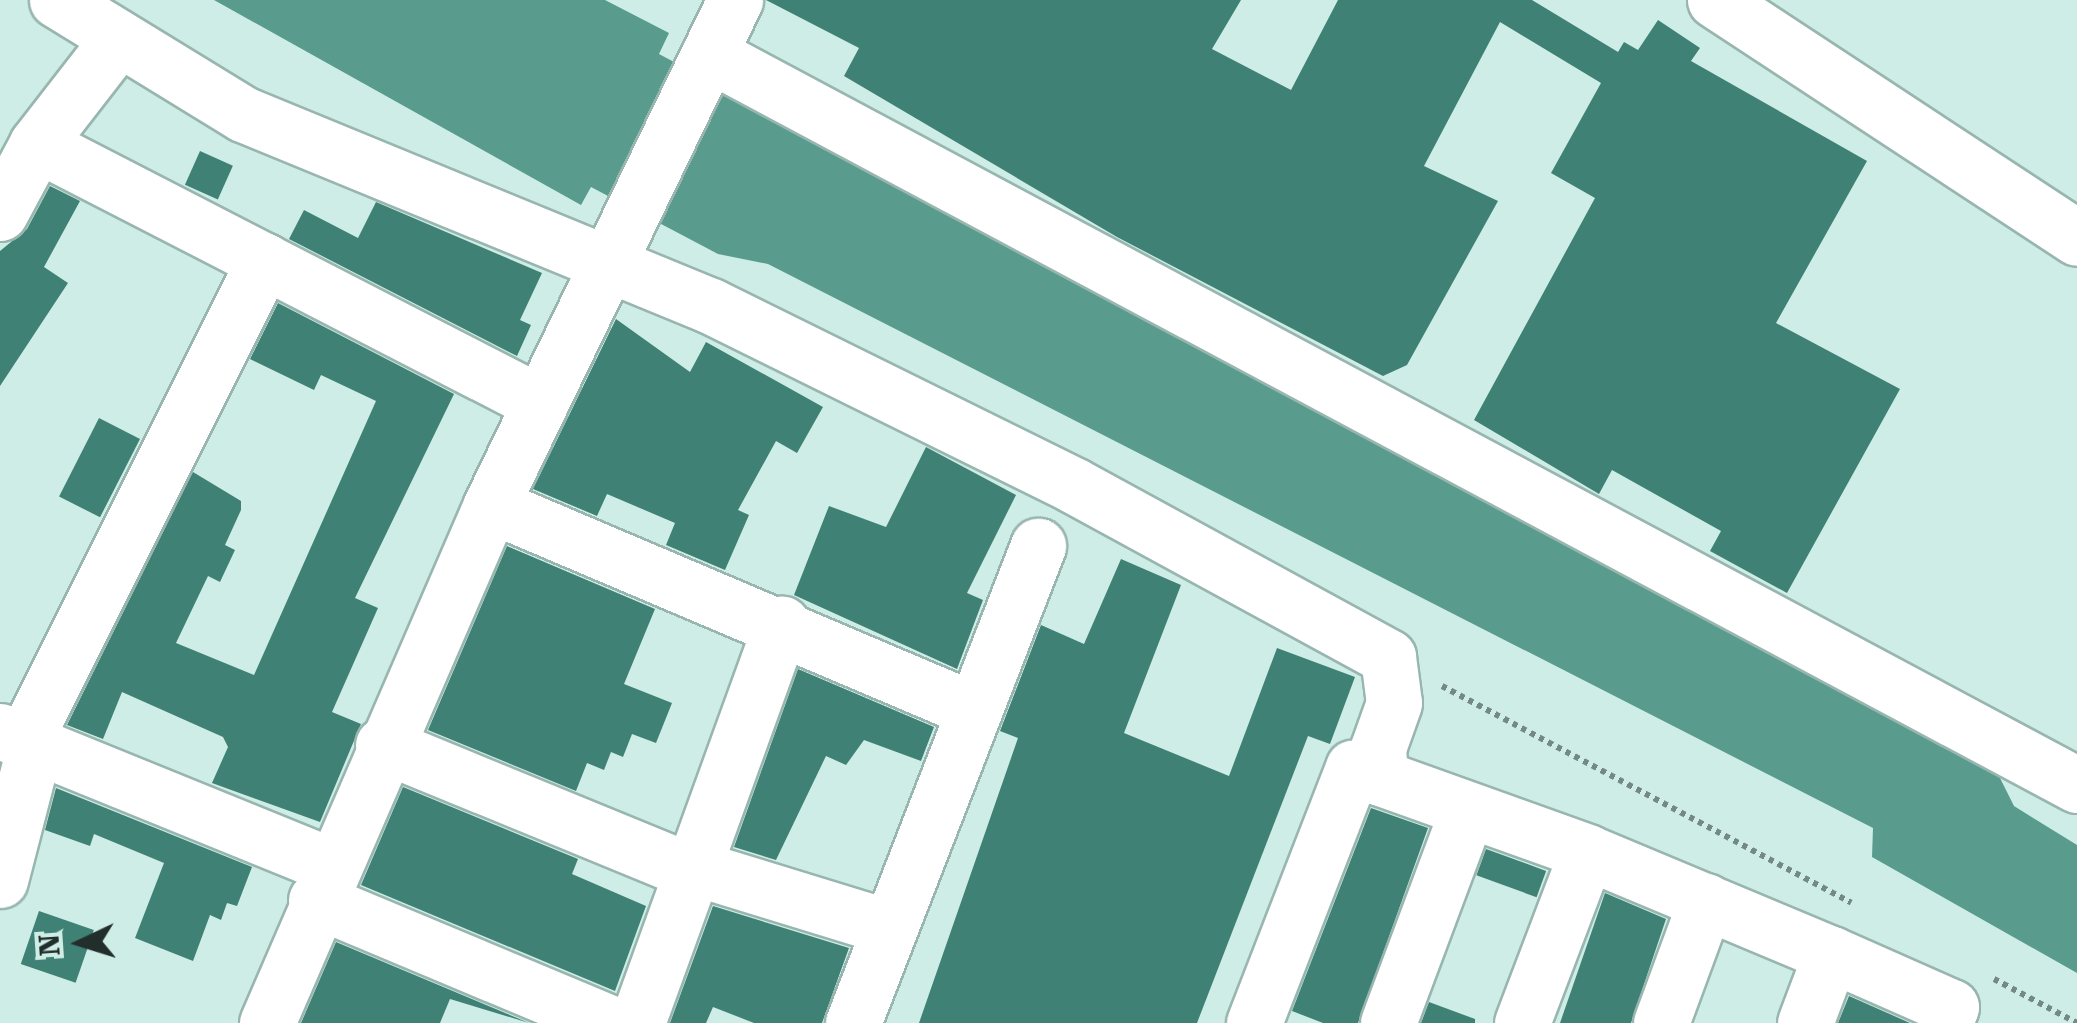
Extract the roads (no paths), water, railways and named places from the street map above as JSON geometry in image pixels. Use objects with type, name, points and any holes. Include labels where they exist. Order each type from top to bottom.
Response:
[{"type":"street","points":[[58,0],[116,42],[243,114],[604,268],[711,306],[900,398],[1388,657],[1394,703],[1378,748],[1380,778]]},
{"type":"street","points":[[267,1023],[323,883],[492,505],[735,0]]},
{"type":"street","points":[[1715,0],[2077,238]]},
{"type":"street","points":[[0,213],[37,144],[116,42]]},
{"type":"street","points":[[707,59],[2077,785]]},
{"type":"street","points":[[37,144],[540,402]]},
{"type":"street","points":[[0,880],[20,739],[264,261]]},
{"type":"street","points":[[492,505],[782,624],[974,710]]},
{"type":"street","points":[[853,1023],[1038,546]]},
{"type":"street","points":[[637,1023],[782,624]]},
{"type":"street","points":[[20,739],[610,1023]]},
{"type":"street","points":[[383,745],[692,870],[888,928]]},
{"type":"street","points":[[1257,1022],[1352,768],[1588,852],[1831,954],[1950,1007],[1944,1023]]},
{"type":"street","points":[[1388,1023],[1468,810]]},
{"type":"street","points":[[1522,1023],[1588,852]]},
{"type":"street","points":[[1662,1023],[1706,901]]},
{"type":"street","points":[[1806,1023],[1831,954]]}]
